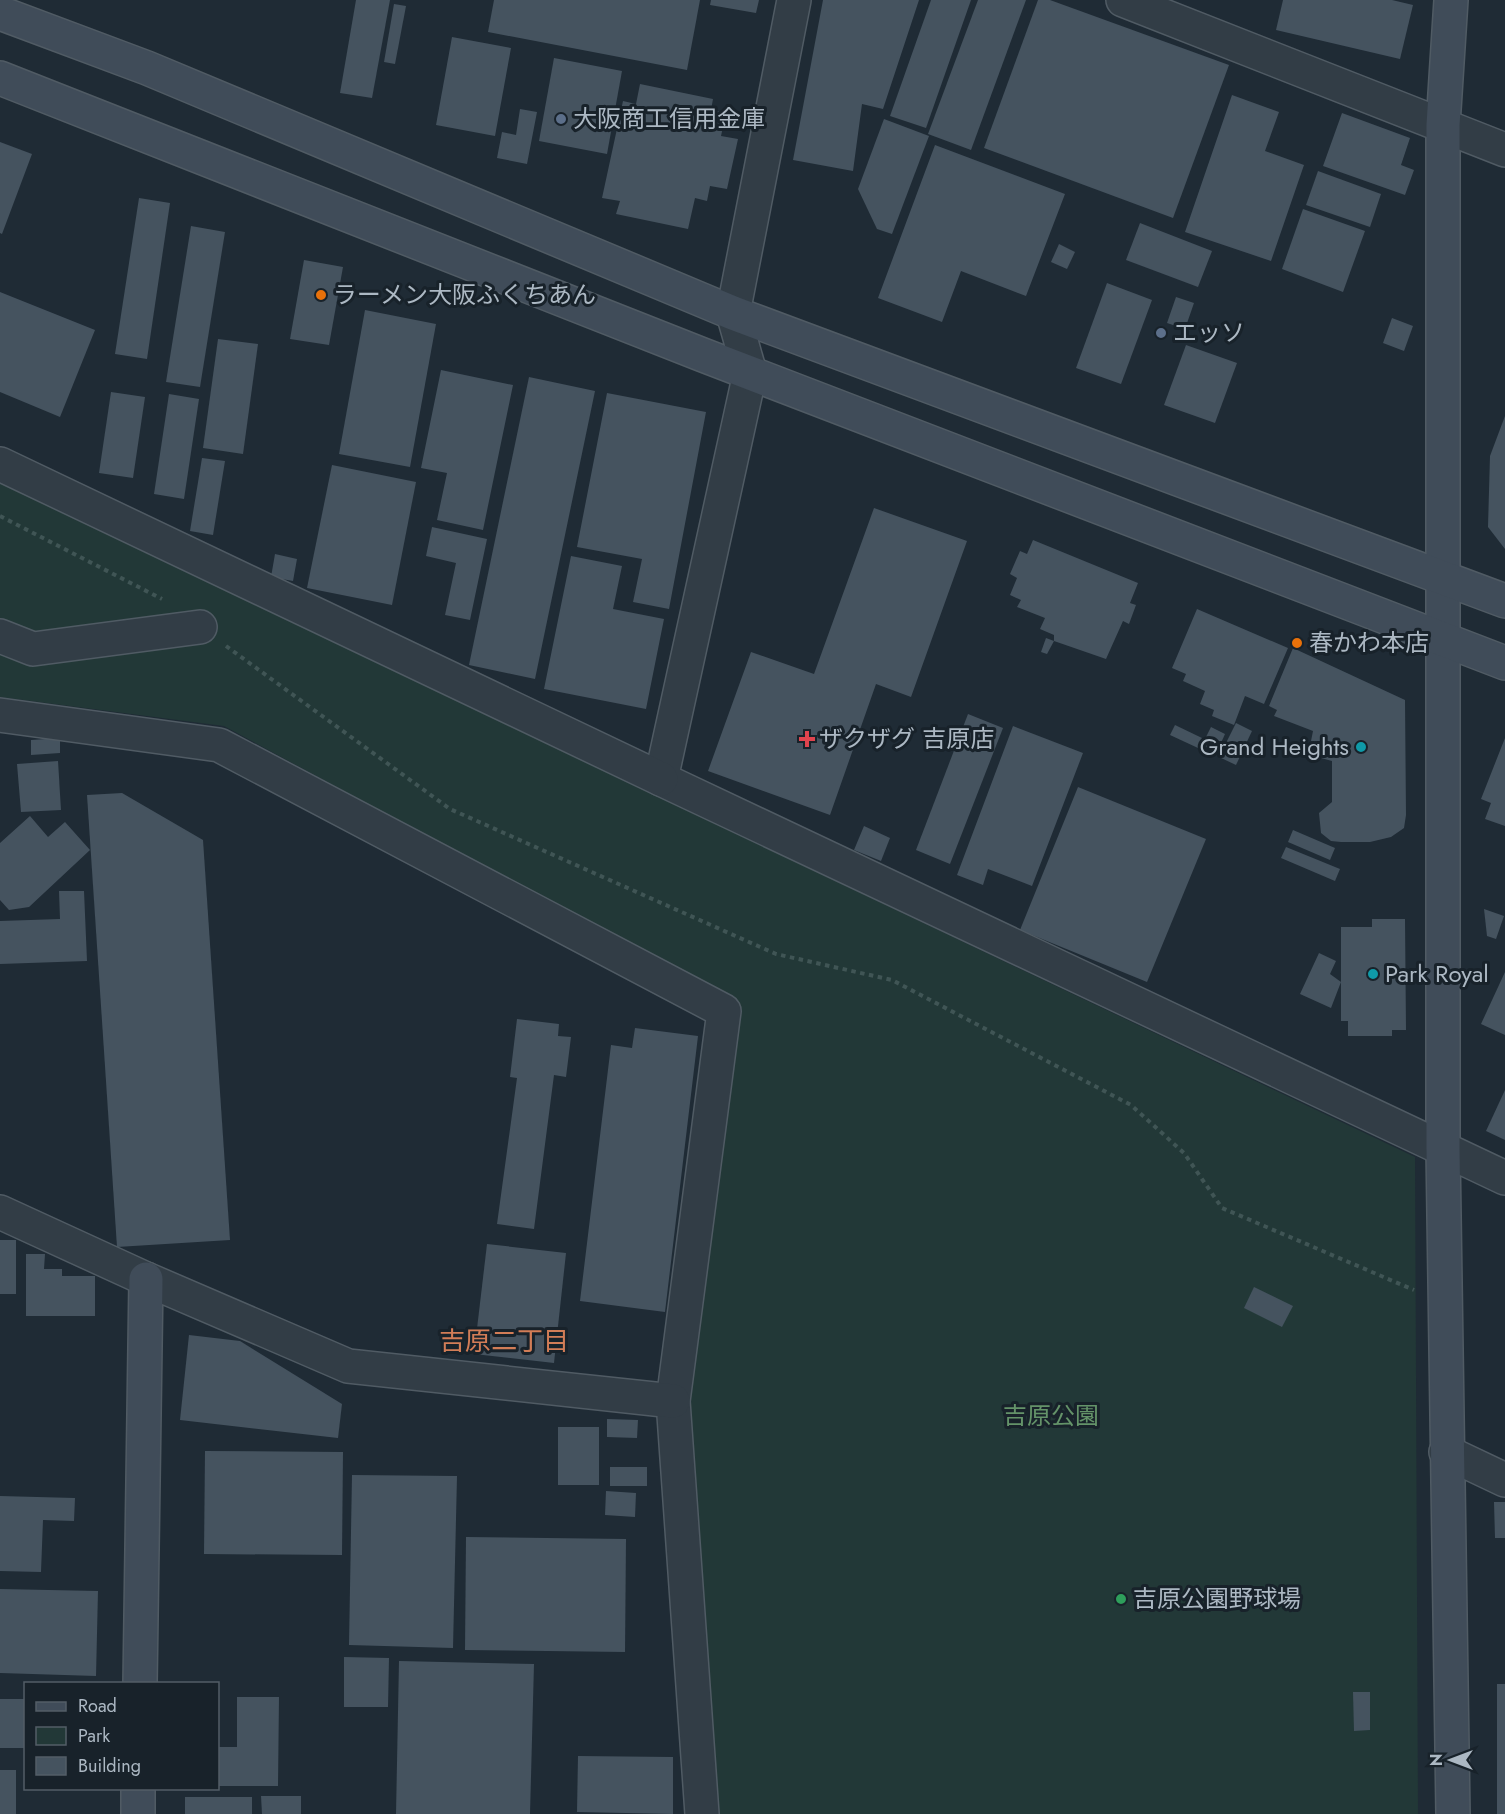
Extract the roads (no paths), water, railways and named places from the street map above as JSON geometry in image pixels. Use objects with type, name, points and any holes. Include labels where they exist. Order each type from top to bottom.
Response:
[{"type":"street","points":[[661,779],[750,373],[733,313],[794,0]]},
{"type":"street","points":[[1124,0],[1505,150]]},
{"type":"street","points":[[1451,0],[1443,125],[1443,1149],[1453,1814]]},
{"type":"street","points":[[0,13],[147,68],[733,313],[1505,601]]},
{"type":"street","points":[[0,78],[750,373],[1505,663]]},
{"type":"street","points":[[0,464],[1505,1178]]},
{"type":"street","points":[[0,636],[33,649],[200,627]]},
{"type":"street","points":[[0,715],[219,745],[724,1011],[673,1401],[702,1814]]},
{"type":"street","points":[[0,1212],[146,1279],[348,1366],[673,1401]]},
{"type":"street","points":[[140,1682],[146,1279]]},
{"type":"street","points":[[1446,1452],[1505,1480]]},
{"type":"street","points":[[138,1790],[138,1814]]},
{"type":"place","name":"大阪商工信用金庫","points":[[561,119]]},
{"type":"place","name":"ラーメン大阪ふくちあん","points":[[321,295]]},
{"type":"place","name":"エッソ","points":[[1161,333]]},
{"type":"place","name":"春かわ本店","points":[[1297,643]]},
{"type":"place","name":"ザクザグ 吉原店","points":[[807,739]]},
{"type":"place","name":"Grand Heights","points":[[1361,747]]},
{"type":"place","name":"Park Royal","points":[[1373,974]]},
{"type":"place","name":"吉原公園野球場","points":[[1121,1599]]},
{"type":"district","name":"吉原二丁目","points":[[504,1341]]},
{"type":"park label","name":"吉原公園","points":[[1051,1416]]}]
